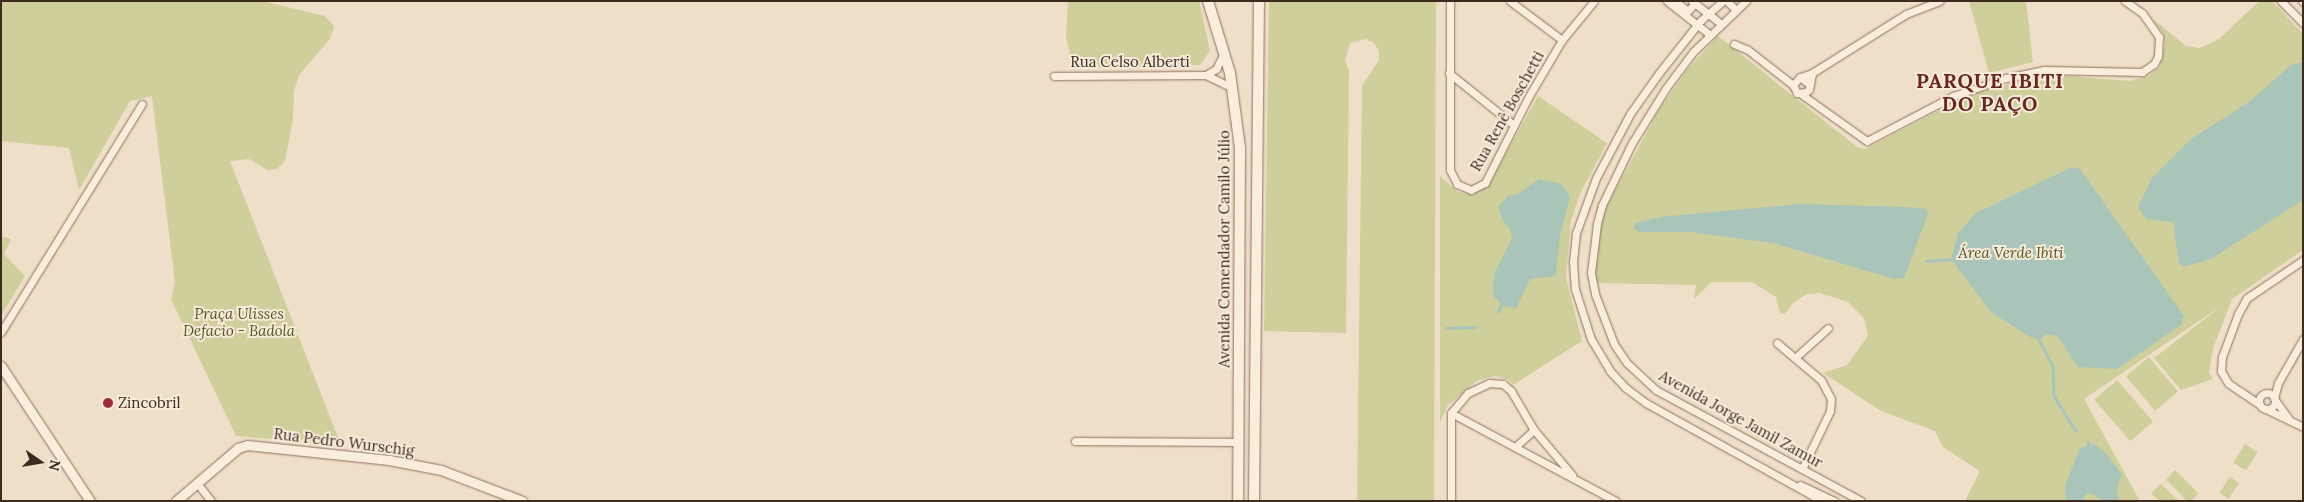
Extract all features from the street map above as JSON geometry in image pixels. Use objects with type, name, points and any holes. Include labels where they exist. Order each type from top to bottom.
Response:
[{"type":"main road","name":"Avenida Comendador Camilo Júlio","points":[[1254,501],[1259,1]]},
{"type":"main road","name":"Avenida Comendador Camilo Júlio","points":[[1208,3],[1233,88],[1240,148],[1238,501]]},
{"type":"street","name":"Rua Renê Boschetti","points":[[1450,1],[1448,73],[1450,170],[1462,188],[1471,190],[1485,182],[1514,125],[1562,40],[1594,1]]},
{"type":"street","points":[[1510,1],[1562,40]]},
{"type":"street","points":[[1667,1],[1710,34]]},
{"type":"street","points":[[1675,1],[1688,11],[1694,2],[1720,23]]},
{"type":"street","name":"Avenida Jorge Jamil Zamur","points":[[1723,1],[1697,25],[1682,43],[1630,114],[1585,202],[1576,233],[1573,262],[1575,289],[1591,339],[1610,371],[1626,388],[1646,404],[1822,501]]},
{"type":"street","points":[[1727,1],[1736,10]]},
{"type":"street","name":"Avenida Jorge Jamil Zamur","points":[[1746,1],[1720,23],[1693,52],[1632,143],[1602,205],[1593,251],[1595,294],[1614,344],[1641,378],[1664,394],[1861,501]]},
{"type":"street","points":[[1782,76],[1798,78],[1812,73],[1906,14],[1940,1]]},
{"type":"street","points":[[1734,44],[1748,50],[1802,94],[1812,99],[1863,139],[1873,140],[1953,96],[2006,78],[2044,70],[2135,72],[2148,69],[2158,56],[2159,37],[2142,13],[2125,1]]},
{"type":"street","points":[[2282,1],[2303,22]]},
{"type":"street","points":[[1682,43],[1693,52]]},
{"type":"street","name":"Rua Celso Alberti","points":[[1206,75],[1216,69],[1224,53]]},
{"type":"street","points":[[1448,73],[1514,125]]},
{"type":"street","points":[[1812,73],[1809,86],[1812,99]]},
{"type":"street","name":"Rua Celso Alberti","points":[[1054,76],[1206,75],[1233,88]]},
{"type":"street","points":[[1793,86],[1798,78]]},
{"type":"street","points":[[1798,78],[1809,86]]},
{"type":"street","points":[[1449,90],[1454,86],[1465,86]]},
{"type":"street","points":[[1802,94],[1809,86]]},
{"type":"street","points":[[1,332],[142,104]]},
{"type":"street","points":[[2303,260],[2254,291],[2242,304],[2222,357],[2221,371],[2228,383],[2246,393],[2263,407],[2303,427]]},
{"type":"street","points":[[1796,357],[1828,328]]},
{"type":"street","points":[[2263,407],[2273,406],[2278,383],[2303,339]]},
{"type":"street","points":[[1777,343],[1796,357],[1821,380],[1831,399],[1830,411],[1802,469]]},
{"type":"street","points":[[1,366],[90,501]]},
{"type":"street","points":[[1451,501],[1451,414],[1468,393],[1497,382],[1511,391],[1534,430],[1575,479]]},
{"type":"street","points":[[2263,407],[2265,393],[2278,383]]},
{"type":"street","points":[[2246,393],[2265,393],[2274,399],[2288,418]]},
{"type":"street","points":[[1451,414],[1616,501]]},
{"type":"street","points":[[1515,447],[1534,430]]},
{"type":"street","points":[[1075,441],[1239,442]]},
{"type":"street","name":"Rua Pedro Wurschig","points":[[176,501],[238,448],[256,446],[389,460],[441,470],[522,501]]},
{"type":"street","name":"Avenida Jorge Jamil Zamur","points":[[1785,480],[1810,488],[1834,501]]},
{"type":"street","points":[[197,483],[211,501]]},
{"type":"green space","name":"Praça Ulisses Defacio - Badola","points":[[1,1],[262,1],[325,16],[334,26],[330,39],[299,75],[294,91],[293,119],[285,161],[277,169],[267,170],[249,159],[230,161],[341,445],[236,436],[171,299],[175,282],[152,96],[130,101],[79,190],[69,148],[1,141]]},
{"type":"green space","points":[[1068,1],[1199,1],[1210,51],[1200,65],[1084,68],[1070,54],[1066,36]]},
{"type":"green space","points":[[1269,1],[1436,1],[1434,501],[1357,501],[1362,86],[1379,60],[1379,51],[1374,43],[1366,39],[1350,43],[1345,61],[1349,71],[1346,333],[1264,331]]},
{"type":"green space","points":[[1969,1],[2026,1],[2033,62],[1989,73]]},
{"type":"green space","name":"Área Verde Ibiti","points":[[2259,1],[2272,1],[2303,34],[2303,250],[2232,299],[2213,349],[2209,373],[2213,379],[2181,390],[2154,358],[2224,304],[2084,399],[2140,501],[1965,501],[1980,471],[1943,447],[1935,431],[1881,411],[1823,373],[1847,365],[1868,336],[1864,318],[1848,302],[1820,293],[1807,294],[1794,302],[1785,314],[1780,313],[1776,297],[1752,282],[1712,282],[1694,299],[1696,285],[1596,283],[1595,253],[1599,252],[1595,251],[1601,218],[1660,108],[1687,70],[1718,36],[1857,147],[1865,149],[1971,94],[2030,79],[2068,76],[2129,81],[2149,76],[2160,66],[2165,44],[2163,33],[2153,19],[2186,46],[2200,48],[2219,39]]},
{"type":"green space","points":[[1538,96],[1607,143],[1581,192],[1571,220],[1566,278],[1582,341],[1513,385],[1509,380],[1495,376],[1478,380],[1448,405],[1440,423],[1440,176],[1458,192],[1467,194],[1488,186]]},
{"type":"green space","points":[[1,236],[11,239],[4,254],[25,276],[1,316]]},
{"type":"green space","points":[[2149,357],[2178,391],[2155,411],[2126,376]]},
{"type":"green space","points":[[2117,380],[2153,422],[2130,441],[2094,400]]},
{"type":"green space","points":[[2245,444],[2258,452],[2246,471],[2233,463]]},
{"type":"green space","points":[[2175,470],[2198,493],[2192,501],[2187,501],[2166,480]]},
{"type":"green space","points":[[2230,477],[2239,483],[2228,499],[2219,493]]},
{"type":"green space","points":[[2161,484],[2179,501],[2159,501],[2151,493]]},
{"type":"shaded area","points":[[2303,62],[2303,200],[2211,259],[2184,267],[2179,263],[2173,222],[2146,219],[2138,207],[2152,178],[2191,139],[2249,102],[2291,65]]},
{"type":"shaded area","points":[[2072,167],[2080,169],[2184,316],[2181,325],[2117,369],[2078,367],[2057,336],[2046,334],[2039,340],[2030,337],[1991,312],[1951,259],[1958,233],[1976,213]]},
{"type":"shaded area","points":[[1539,179],[1561,184],[1570,197],[1560,236],[1556,276],[1530,279],[1516,308],[1504,306],[1494,297],[1493,287],[1495,272],[1512,239],[1510,229],[1502,220],[1499,206],[1508,196],[1518,194]]},
{"type":"shaded area","points":[[1800,204],[1905,207],[1926,209],[1928,214],[1904,278],[1894,279],[1773,243],[1690,232],[1640,232],[1633,228],[1636,223],[1661,217]]},
{"type":"shaded area","points":[[2094,444],[2105,452],[2122,474],[2117,488],[2119,501],[2103,501],[2093,494],[2087,494],[2081,501],[2066,501],[2065,486],[2080,448]]},
{"type":"waterway","points":[[1926,261],[1952,259]]},
{"type":"waterway","points":[[1498,312],[1502,302]]},
{"type":"waterway","points":[[1446,328],[1475,327]]},
{"type":"waterway","points":[[2038,337],[2053,367],[2054,396],[2076,431]]},
{"type":"waterway","points":[[2088,442],[2090,449]]},
{"type":"place","name":"Zincobril","points":[[108,403]]},
{"type":"district","name":"PARQUE IBITI DO PAÇO","points":[[1990,92]]}]
